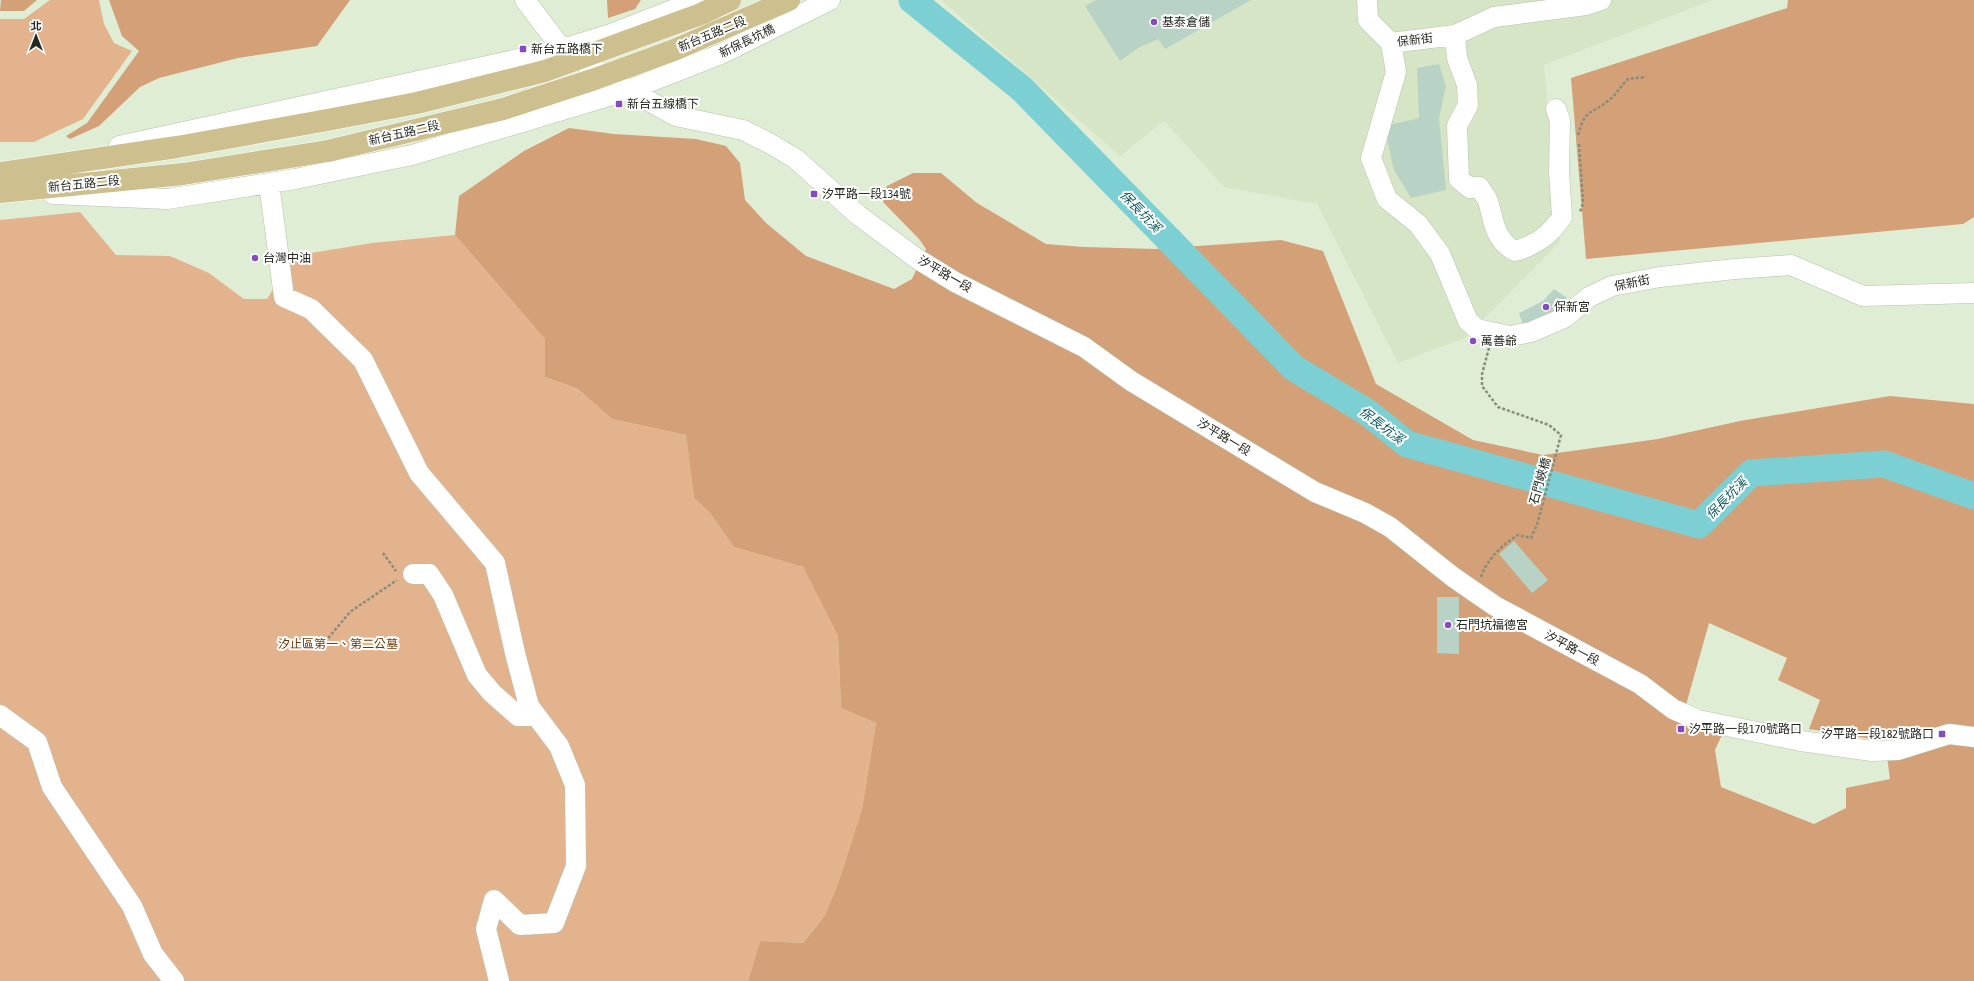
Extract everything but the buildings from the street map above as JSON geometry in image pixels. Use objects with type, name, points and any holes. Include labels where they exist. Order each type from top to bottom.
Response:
[{"type":"main road","name":"新台五路二段","points":[[1,182],[177,147],[417,103],[545,71],[701,14],[730,0]]},
{"type":"main road","name":"新台五路二段","points":[[1,182],[183,174],[328,151],[503,109],[596,79],[674,50],[789,0]]},
{"type":"street","name":"汐平路一段","points":[[525,0],[562,49],[629,90],[676,116],[743,130],[768,143],[796,160],[858,214],[916,258],[955,282],[1084,347],[1131,381],[1315,492],[1365,513],[1390,527],[1495,606],[1640,684],[1673,710],[1698,720],[1801,741],[1872,751],[1898,750],[1949,734],[1974,737]]},
{"type":"street","points":[[1,182],[562,49],[611,34],[698,0]]},
{"type":"street","name":"新保長坑橋","points":[[1,182],[167,199],[269,183],[412,155],[629,90],[721,54],[830,0]]},
{"type":"street","name":"保新街","points":[[1366,0],[1368,20],[1391,43],[1396,72],[1371,158],[1387,199],[1418,224],[1440,254],[1468,321],[1477,330],[1510,336],[1531,332],[1564,318],[1589,297],[1612,286],[1660,277],[1735,269],[1791,265],[1863,296],[1974,293]]},
{"type":"street","name":"保新街","points":[[1391,43],[1455,35],[1494,17],[1586,5],[1601,0]]},
{"type":"street","points":[[1455,35],[1457,58],[1467,85],[1468,106],[1457,126],[1459,178],[1470,188],[1479,187],[1487,199],[1495,230],[1506,246],[1515,251],[1532,246],[1551,231],[1562,217],[1559,171],[1560,120],[1556,108]]},
{"type":"street","points":[[269,183],[284,297],[311,309],[364,360],[419,473],[495,563],[517,661],[529,706],[559,746],[575,785],[576,866],[554,923],[520,925],[494,900],[486,929],[499,981]]},
{"type":"street","points":[[407,576],[429,574],[443,595],[477,675],[492,693],[518,716],[536,716]]},
{"type":"street","points":[[0,715],[38,742],[52,787],[132,906],[153,954],[174,981]]},
{"type":"path","points":[[1562,217],[1575,223],[1583,203],[1578,135],[1583,118],[1592,110],[1609,100],[1628,79],[1646,77]]},
{"type":"path","name":"石門峽橋","points":[[1476,593],[1482,573],[1496,553],[1507,542],[1518,535],[1531,538],[1537,525],[1561,435],[1549,425],[1498,407],[1482,386],[1482,374],[1493,334]]},
{"type":"path","points":[[325,642],[350,612],[407,576]]},
{"type":"shaded area","points":[[1,0],[37,0],[24,11],[0,11]]},
{"type":"shaded area","points":[[109,0],[350,0],[317,46],[238,58],[159,78],[140,87],[99,126],[70,139],[66,136],[87,123],[139,51],[122,36]]},
{"type":"shaded area","points":[[607,0],[641,0],[635,9],[608,18]]},
{"type":"shaded area","points":[[941,0],[1713,0],[1544,65],[1560,242],[1465,338],[1398,363],[1317,204],[1224,187],[1164,121],[1120,156]]},
{"type":"shaded area","points":[[1788,0],[1974,0],[1974,217],[1963,224],[1586,259],[1571,78],[1787,8]]},
{"type":"shaded area","points":[[569,128],[614,134],[696,139],[726,146],[740,163],[745,200],[766,223],[806,256],[894,289],[912,279],[926,249],[919,239],[883,202],[887,186],[913,173],[941,173],[977,203],[1046,244],[1084,247],[1155,249],[1281,240],[1323,251],[1376,384],[1473,440],[1543,455],[1658,439],[1740,421],[1890,396],[1974,404],[1974,981],[748,981],[760,941],[803,943],[824,917],[838,884],[862,809],[876,723],[841,708],[838,636],[803,567],[734,547],[710,513],[694,498],[686,435],[612,419],[578,389],[545,377],[545,339],[455,235],[459,196],[524,151]],"holes":[[[1709,623],[1787,658],[1778,680],[1820,700],[1809,729],[1885,741],[1890,779],[1846,788],[1846,808],[1814,824],[1721,787],[1715,750],[1729,720],[1686,705]]]},
{"type":"green space","points":[[50,0],[99,0],[104,24],[114,43],[132,51],[83,119],[34,142],[0,142],[0,19],[24,19]]},
{"type":"green space","name":"汐止區第一、第二公墓","points":[[80,212],[116,255],[170,256],[209,273],[244,299],[267,299],[293,256],[372,243],[455,235],[545,339],[545,377],[578,389],[612,419],[686,435],[694,498],[710,513],[734,547],[803,567],[838,636],[841,708],[876,723],[862,809],[838,884],[824,917],[803,943],[760,941],[748,981],[0,981],[0,220]]},
{"type":"waterway","name":"保長坑溪","points":[[912,0],[1022,89],[1294,368],[1367,412],[1407,444],[1699,525],[1751,473],[1884,464],[1974,496]]},
{"type":"place","name":"基泰倉儲","points":[[1154,22]]},
{"type":"place","name":"新台五路橋下","points":[[523,49]]},
{"type":"place","name":"新台五線橋下","points":[[619,104]]},
{"type":"place","name":"汐平路一段134號","points":[[814,194]]},
{"type":"place","name":"台灣中油","points":[[255,258]]},
{"type":"place","name":"保新宮","points":[[1546,307]]},
{"type":"place","name":"萬善爺","points":[[1473,341]]},
{"type":"place","name":"石門坑福德宮","points":[[1448,625]]},
{"type":"place","name":"汐平路一段170號路口","points":[[1681,729]]},
{"type":"place","name":"汐平路一段182號路口","points":[[1942,734]]}]
